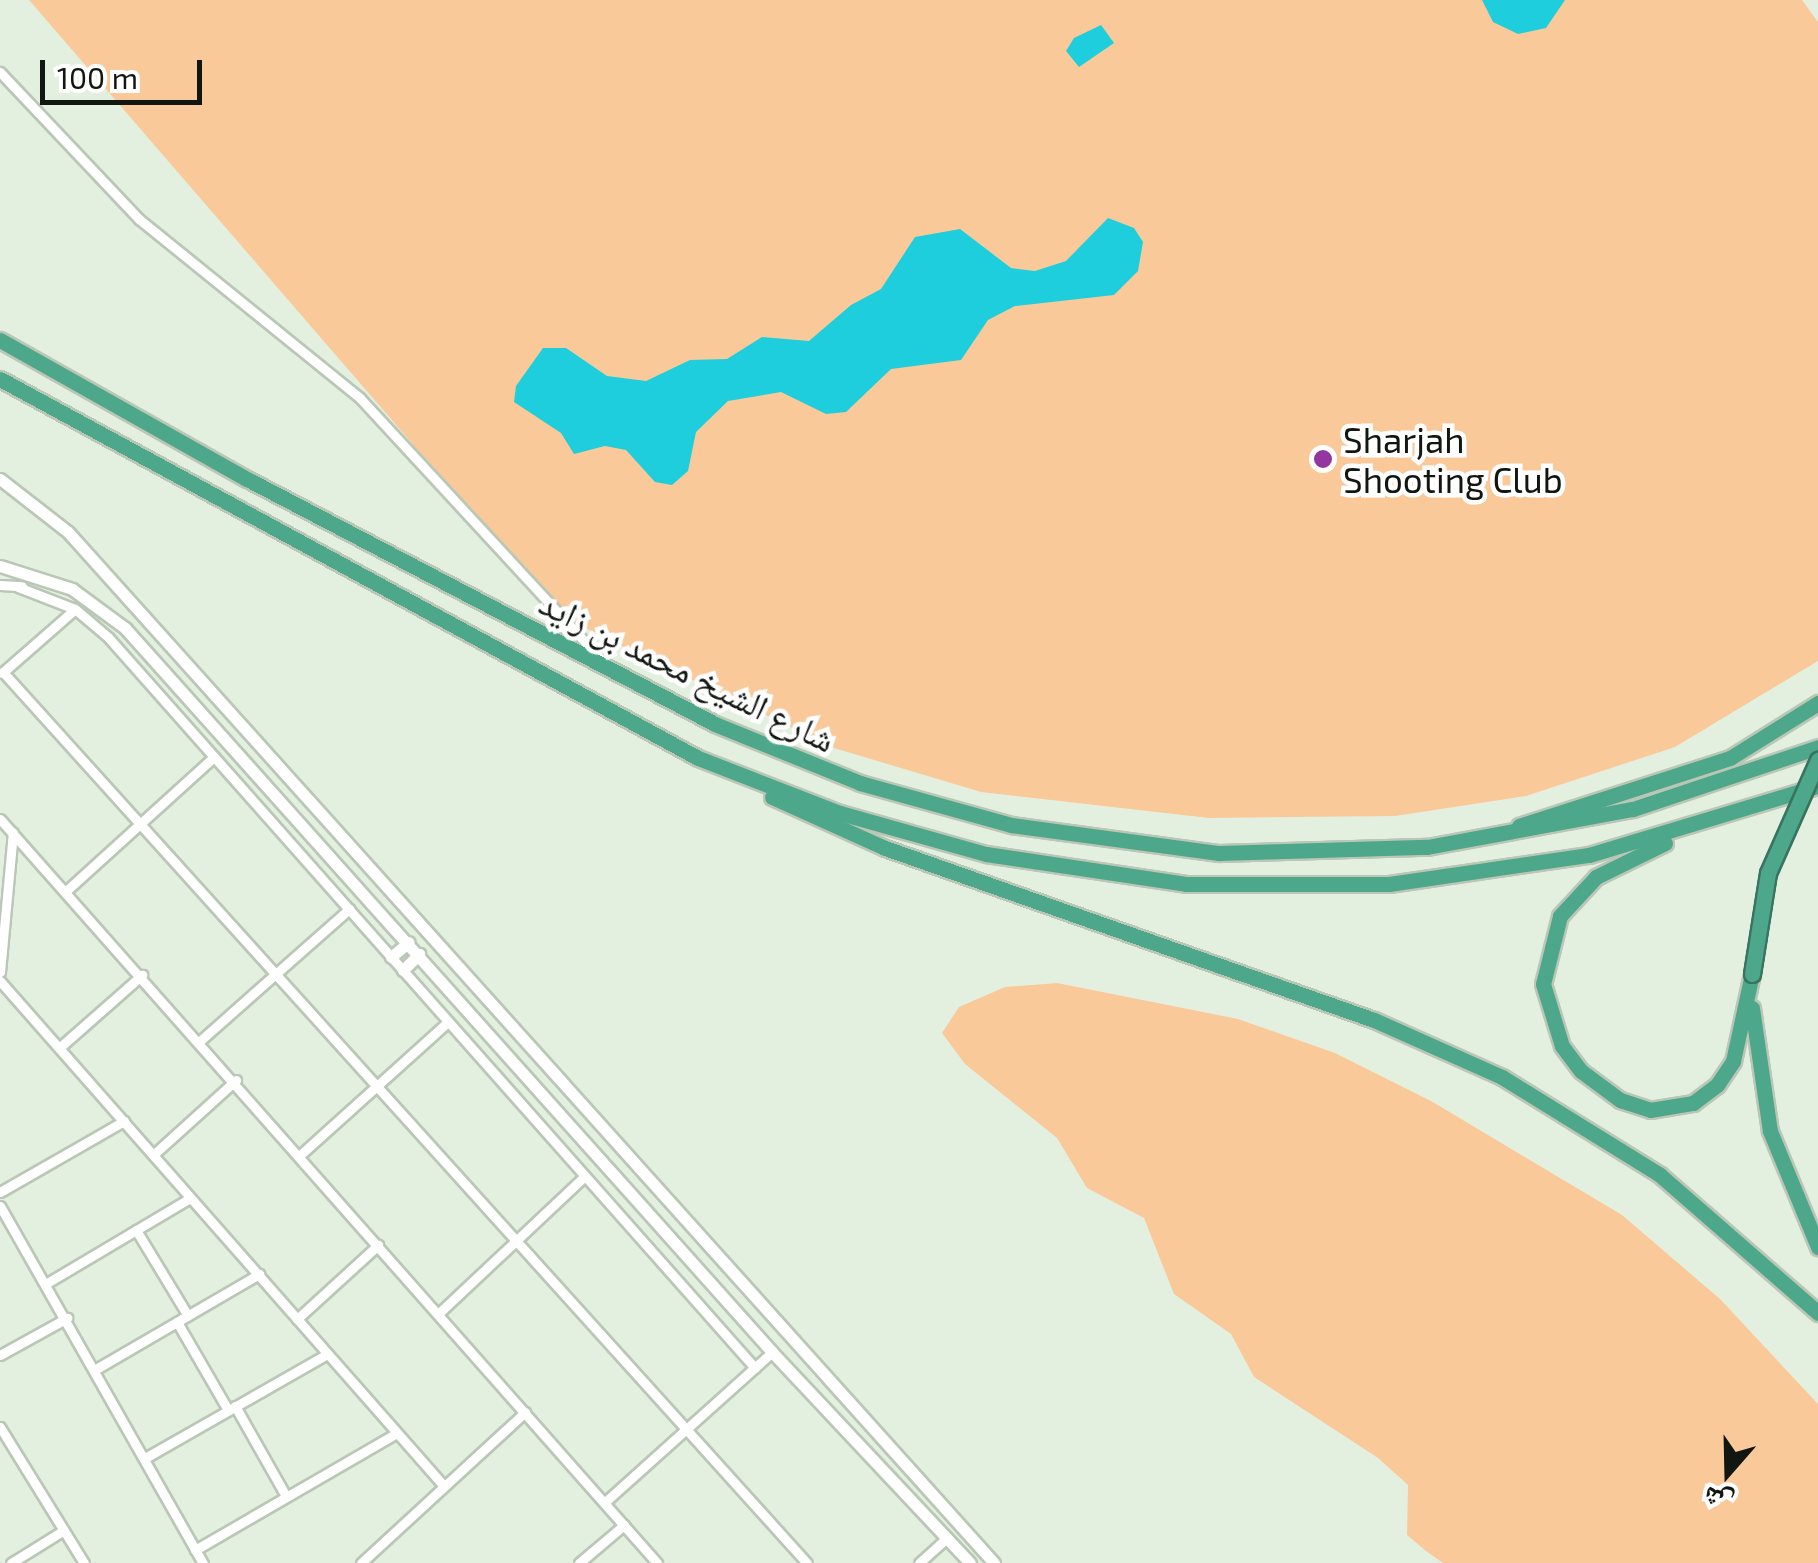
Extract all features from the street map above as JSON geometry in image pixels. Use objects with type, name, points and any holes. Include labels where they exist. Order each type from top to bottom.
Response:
[{"type":"highway","name":"شارع الشيخ محمد بن زايد","points":[[0,340],[612,671],[811,766],[927,804],[1046,832],[1271,854],[1479,841],[1632,809],[1818,747]]},
{"type":"highway","name":"شارع الشيخ محمد بن زايد","points":[[0,382],[698,758],[937,842],[1036,864],[1186,884],[1338,887],[1439,880],[1589,855],[1700,826],[1818,786]]},
{"type":"highway","points":[[1479,841],[1730,758],[1818,703]]},
{"type":"highway","points":[[698,758],[869,842],[1374,1020],[1488,1070],[1660,1175],[1818,1314]]},
{"type":"highway","points":[[1700,826],[1611,868],[1570,902],[1546,949],[1548,1016],[1570,1059],[1606,1092],[1650,1110],[1679,1108],[1717,1086],[1734,1060],[1768,873],[1818,760]]},
{"type":"highway","points":[[1752,974],[1764,1105],[1787,1181],[1818,1247]]},
{"type":"main road","points":[[0,479],[68,532],[994,1563]]},
{"type":"main road","points":[[0,566],[42,576],[86,597],[125,628],[772,1352],[970,1563]]},
{"type":"main road","points":[[391,957],[409,942]]},
{"type":"main road","points":[[403,970],[419,954]]},
{"type":"street","points":[[0,72],[139,219],[360,398],[527,584],[612,671]]},
{"type":"street","points":[[18,587],[42,576]]},
{"type":"street","points":[[0,584],[18,587],[75,610],[214,757],[754,1368]]},
{"type":"street","points":[[75,610],[2,673],[278,972],[807,1563]]},
{"type":"street","points":[[66,891],[214,757]]},
{"type":"street","points":[[0,819],[236,1080],[657,1563]]},
{"type":"street","points":[[0,972],[12,833]]},
{"type":"street","points":[[200,1040],[350,909]]},
{"type":"street","points":[[60,1048],[142,975]]},
{"type":"street","points":[[0,981],[444,1486]]},
{"type":"street","points":[[299,1156],[448,1022]]},
{"type":"street","points":[[153,1155],[236,1080]]},
{"type":"street","points":[[0,1192],[124,1121]]},
{"type":"street","points":[[438,1313],[585,1176]]},
{"type":"street","points":[[47,1284],[190,1198]]},
{"type":"street","points":[[0,1206],[203,1563]]},
{"type":"street","points":[[136,1230],[188,1316]]},
{"type":"street","points":[[297,1319],[378,1246]]},
{"type":"street","points":[[96,1369],[259,1274]]},
{"type":"street","points":[[0,1355],[67,1318]]},
{"type":"street","points":[[177,1322],[286,1496]]},
{"type":"street","points":[[605,1502],[772,1352]]},
{"type":"street","points":[[145,1458],[328,1354]]},
{"type":"street","points":[[361,1563],[526,1412]]},
{"type":"street","points":[[0,1427],[84,1563]]},
{"type":"street","points":[[196,1550],[397,1433]]},
{"type":"street","points":[[579,1563],[624,1525]]},
{"type":"street","points":[[10,1563],[64,1530]]},
{"type":"street","points":[[919,1563],[947,1538]]},
{"type":"shaded area","points":[[29,0],[1802,0],[1818,22],[1818,661],[1675,747],[1526,796],[1395,816],[1209,818],[981,792],[834,748],[562,617]]},
{"type":"shaded area","points":[[1057,983],[1238,1019],[1335,1053],[1431,1101],[1622,1215],[1720,1299],[1818,1404],[1818,1563],[1443,1563],[1426,1551],[1407,1535],[1408,1485],[1378,1458],[1254,1377],[1231,1334],[1174,1294],[1144,1218],[1087,1188],[1057,1138],[965,1064],[942,1033],[959,1007],[1005,987]]},
{"type":"water","points":[[1482,0],[1565,0],[1546,28],[1518,34],[1493,22]]},
{"type":"water","points":[[1101,25],[1114,43],[1079,67],[1066,51],[1074,38]]},
{"type":"water","points":[[1108,218],[1134,228],[1143,242],[1138,271],[1114,295],[1015,306],[988,320],[961,360],[891,369],[846,412],[826,414],[781,392],[728,401],[696,432],[688,471],[672,485],[655,482],[626,450],[605,446],[574,454],[561,433],[514,402],[516,386],[543,348],[566,348],[607,376],[646,381],[690,360],[727,359],[762,337],[809,341],[851,305],[881,289],[915,237],[960,229],[1011,268],[1035,271],[1066,261]]},
{"type":"place","name":"Sharjah Shooting Club","points":[[1323,459]]}]
